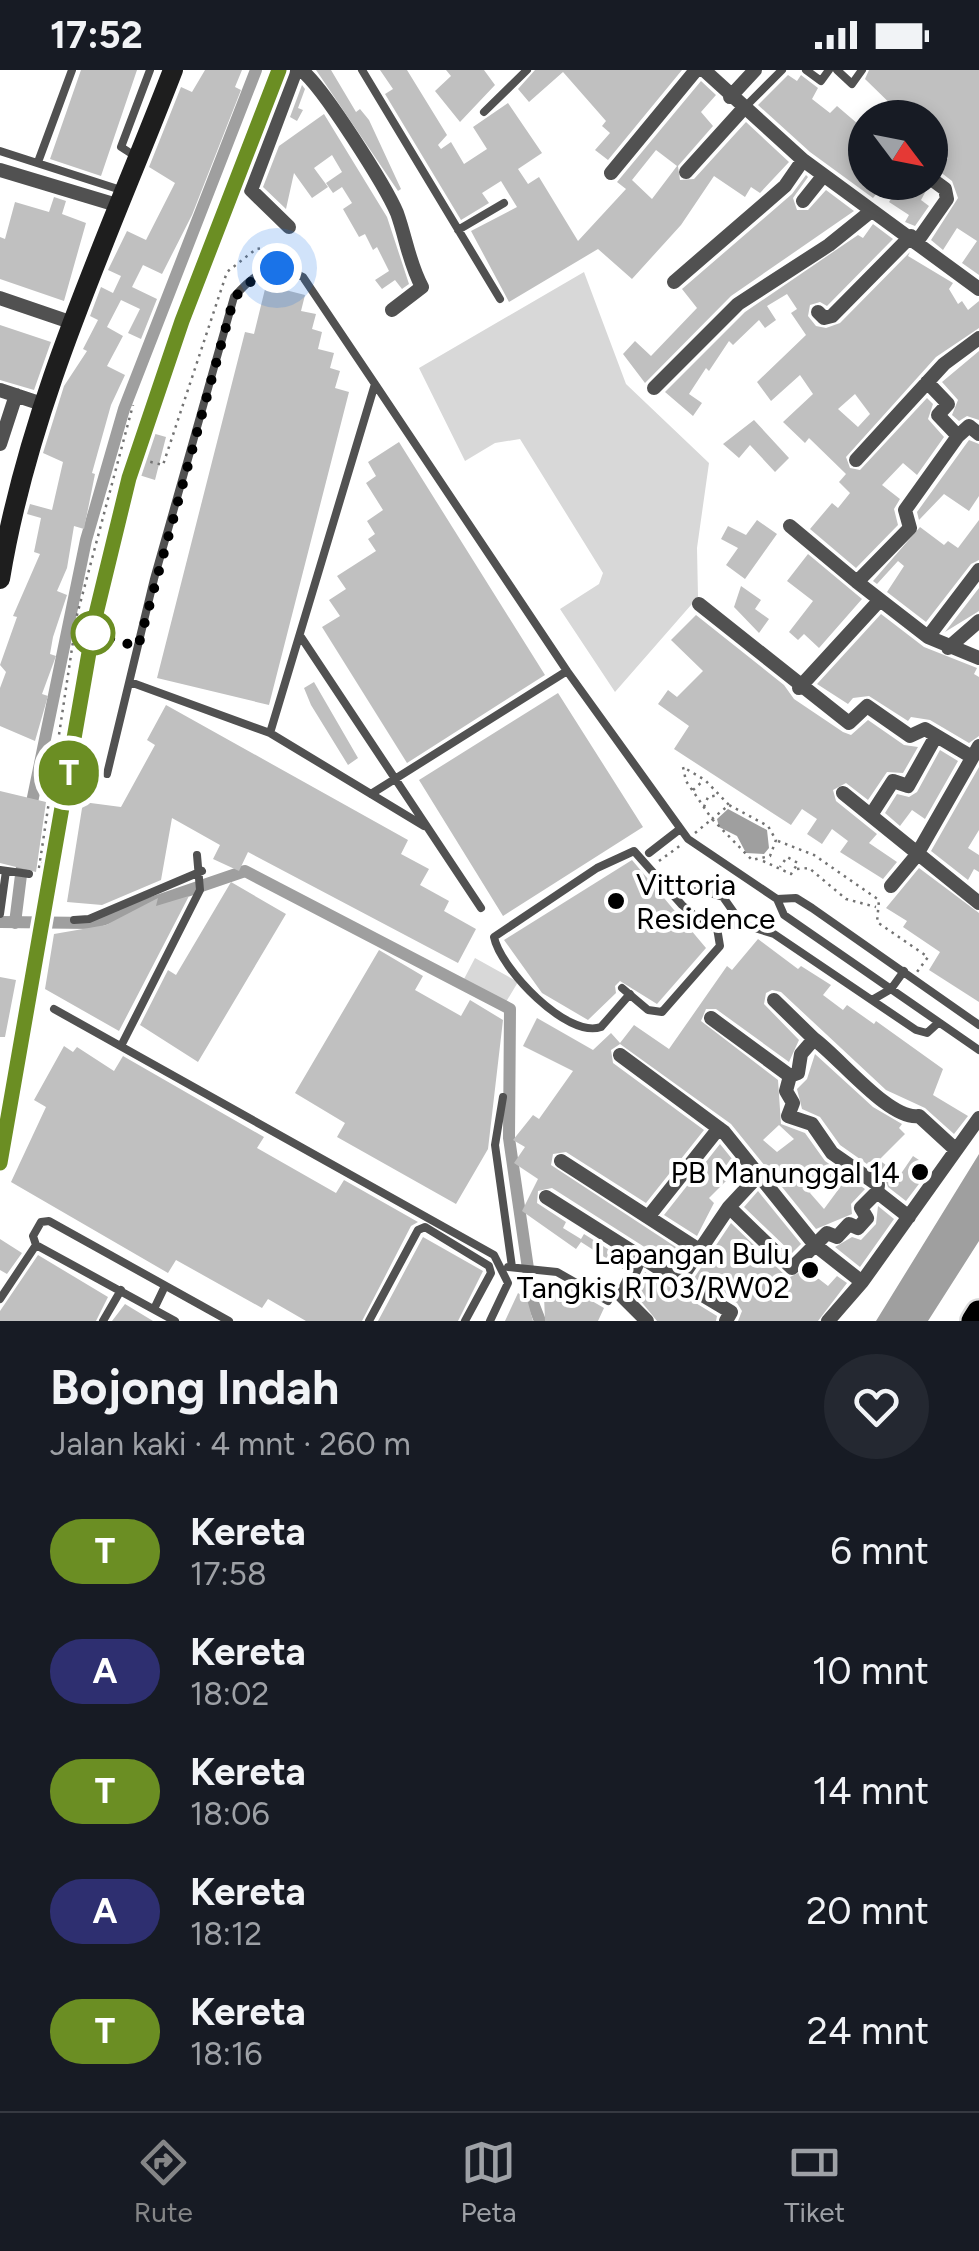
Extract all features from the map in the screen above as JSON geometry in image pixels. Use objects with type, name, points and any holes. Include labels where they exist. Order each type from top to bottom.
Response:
[{"type":"highway","points":[[974,1321],[979,1313]]},
{"type":"street","points":[[0,578],[14,507],[73,322],[173,70]]},
{"type":"street","points":[[289,227],[251,190],[298,70],[322,90],[398,215],[406,256],[422,288],[392,310]]},
{"type":"street","points":[[611,174],[700,70],[823,176],[979,288]]},
{"type":"street","points":[[730,97],[755,70]]},
{"type":"street","points":[[686,172],[742,109]]},
{"type":"street","points":[[674,282],[785,186],[803,160]]},
{"type":"street","points":[[0,170],[123,198]]},
{"type":"street","points":[[803,201],[823,176]]},
{"type":"street","points":[[818,312],[824,318],[832,316],[914,239],[946,200]]},
{"type":"street","points":[[654,388],[738,304],[829,245],[870,212]]},
{"type":"street","points":[[0,298],[73,322]]},
{"type":"street","points":[[856,460],[927,382],[979,338]]},
{"type":"street","points":[[857,582],[910,528],[905,510],[971,428],[938,415],[948,404],[927,382]]},
{"type":"street","points":[[0,390],[45,405]]},
{"type":"street","points":[[0,444],[16,395]]},
{"type":"street","points":[[790,526],[878,602],[928,637],[979,658]]},
{"type":"street","points":[[928,637],[979,570]]},
{"type":"street","points":[[800,688],[878,602]]},
{"type":"street","points":[[699,604],[849,724],[867,706],[910,736],[924,729],[976,752],[916,856],[891,886]]},
{"type":"street","points":[[948,648],[979,621]]},
{"type":"street","points":[[871,814],[892,781],[908,786],[936,736]]},
{"type":"street","points":[[844,793],[979,904]]},
{"type":"street","points":[[774,1000],[893,1110],[907,1118],[919,1116],[956,1150]]},
{"type":"street","points":[[711,1018],[790,1076]]},
{"type":"street","points":[[790,1076],[798,1073],[801,1054],[814,1039]]},
{"type":"street","points":[[620,1055],[720,1128],[815,1245],[862,1282]]},
{"type":"street","points":[[729,1208],[792,1268],[828,1233],[837,1237],[849,1224],[858,1228],[867,1218],[861,1208],[878,1185],[832,1153],[812,1124],[788,1116],[793,1103],[786,1091],[790,1076]]},
{"type":"street","points":[[828,1321],[862,1282],[979,1118]]},
{"type":"street","points":[[649,1216],[720,1128]]},
{"type":"street","points":[[561,1162],[699,1250]]},
{"type":"street","points":[[679,1281],[726,1218],[729,1208],[757,1177]]},
{"type":"street","points":[[876,1192],[909,1218]]},
{"type":"street","points":[[546,1197],[731,1312],[726,1321]]},
{"type":"street","points":[[640,1258],[622,1296],[647,1321]]},
{"type":"lane","points":[[38,162],[72,70]]},
{"type":"lane","points":[[139,158],[121,146],[150,70]]},
{"type":"lane","points":[[362,70],[500,299]]},
{"type":"lane","points":[[484,112],[528,70]]},
{"type":"lane","points":[[742,109],[782,70]]},
{"type":"lane","points":[[806,70],[822,81],[829,70]]},
{"type":"lane","points":[[837,70],[852,84],[862,70]]},
{"type":"lane","points":[[0,151],[38,162],[123,198]]},
{"type":"lane","points":[[458,230],[504,204]]},
{"type":"lane","points":[[106,774],[154,579],[234,298],[264,269],[284,268],[303,277],[567,671],[688,839],[777,900],[784,914],[979,1050]]},
{"type":"lane","points":[[270,733],[375,384]]},
{"type":"lane","points":[[301,636],[481,908]]},
{"type":"lane","points":[[372,794],[567,671]]},
{"type":"lane","points":[[130,682],[270,733],[424,826]]},
{"type":"lane","points":[[649,852],[680,829]]},
{"type":"lane","points":[[718,928],[720,946],[662,1012],[648,1010],[626,991],[601,1027],[588,1029],[534,999],[494,942],[494,937],[629,851],[638,853],[692,915],[718,928],[742,924],[774,934],[922,1033],[938,1023]]},
{"type":"lane","points":[[120,1046],[200,890],[198,855]]},
{"type":"lane","points":[[0,914],[7,871],[31,874]]},
{"type":"lane","points":[[74,920],[89,919],[202,874]]},
{"type":"lane","points":[[670,892],[704,891],[723,897],[742,924]]},
{"type":"lane","points":[[777,900],[796,898],[979,1025]]},
{"type":"lane","points":[[872,1000],[891,989],[904,971]]},
{"type":"lane","points":[[54,1009],[511,1267],[557,1272],[608,1300]]},
{"type":"lane","points":[[490,1321],[506,1291],[511,1267],[496,1144],[502,1097]]},
{"type":"lane","points":[[176,1321],[36,1245],[33,1236],[41,1222],[50,1220],[228,1321]]},
{"type":"lane","points":[[368,1321],[418,1230],[425,1227],[489,1266],[491,1273],[465,1321]]},
{"type":"lane","points":[[0,1299],[36,1245]]},
{"type":"lane","points":[[154,1309],[166,1286]]},
{"type":"lane","points":[[103,1321],[120,1290]]},
{"type":"path","points":[[31,874],[40,862],[77,615],[133,405]]},
{"type":"path","points":[[40,862],[58,864],[110,576],[156,412]]},
{"type":"path","points":[[141,460],[159,464]]},
{"type":"path","points":[[879,907],[846,900],[809,868],[787,874],[780,867],[742,852],[704,807],[682,767],[705,780],[729,805],[768,826],[776,840],[841,872],[879,900],[879,907],[878,922],[928,957],[913,978]]},
{"type":"path","points":[[693,790],[705,780]]},
{"type":"path","points":[[704,807],[708,797],[720,796]]},
{"type":"path","points":[[650,868],[729,805]]},
{"type":"path","points":[[760,860],[770,856],[776,840]]},
{"type":"path","points":[[780,867],[787,857],[795,860],[797,869]]},
{"type":"shaded area","points":[[584,272],[626,384],[709,463],[697,548],[698,597],[615,692],[560,609],[599,584],[603,573],[520,439],[495,443],[465,461],[419,368]]},
{"type":"shaded area","points":[[728,809],[767,830],[769,848],[764,854],[746,853],[737,836],[719,827],[717,819]]},
{"type":"shaded area","points":[[475,958],[518,982],[506,1002],[464,979]]},
{"type":"shaded area","points":[[979,1154],[979,1241],[928,1321],[876,1321]]},
{"type":"building","points":[[81,70],[137,70],[101,176],[50,159]]},
{"type":"building","points":[[205,70],[242,70],[235,87],[241,90],[192,215],[162,274],[143,265],[132,287],[157,299],[141,339],[128,333],[140,309],[121,300],[107,327],[123,336],[107,366],[125,375],[111,405],[92,473],[95,474],[84,529],[74,526],[67,568],[57,591],[67,595],[53,637],[50,654],[56,656],[42,694],[48,696],[35,741],[0,726],[0,688],[6,672],[0,665],[17,617],[13,616],[40,554],[34,552],[41,518],[27,514],[30,504],[52,510],[63,462],[43,453],[64,386],[87,351],[83,349],[98,320],[90,316],[101,287],[113,293],[121,276],[108,270],[127,231],[146,240],[175,183],[149,167],[181,87],[192,92]]},
{"type":"building","points":[[316,70],[331,70],[356,112],[360,109],[369,120],[401,189],[398,191]]},
{"type":"building","points":[[380,70],[407,70],[447,135],[438,145],[441,149],[451,142],[464,164],[487,149],[473,127],[508,103],[542,153],[518,169],[528,184],[539,177],[578,241],[626,189],[617,182],[701,81],[716,95],[701,112],[713,126],[678,166],[680,180],[694,179],[746,122],[789,162],[760,193],[751,187],[745,197],[714,176],[681,225],[632,279],[598,249],[509,302],[471,231],[517,207],[501,181],[482,193],[489,203],[461,220],[385,94],[393,89]],"holes":[[[656,150],[677,166],[652,199],[632,180]]]},
{"type":"building","points":[[446,70],[484,70],[495,85],[460,122],[435,91],[451,76]]},
{"type":"building","points":[[535,70],[682,70],[608,160],[595,150],[610,133],[602,126],[606,121],[563,72],[529,102],[518,89]]},
{"type":"building","points":[[869,70],[979,70],[979,275],[962,263],[977,241],[957,228],[943,250],[931,240],[958,198],[948,178],[948,100],[887,100],[865,79]]},
{"type":"building","points":[[788,75],[797,81],[801,75],[818,88],[812,99],[830,113],[837,106],[848,115],[848,180],[810,152],[758,105]]},
{"type":"building","points":[[302,85],[305,89],[298,108],[303,110],[297,121],[290,117]]},
{"type":"building","points":[[324,114],[387,217],[409,284],[402,289],[395,280],[382,289],[375,280],[389,271],[377,247],[373,250],[365,234],[359,237],[343,209],[352,203],[342,187],[333,193],[326,183],[342,172],[332,155],[314,168],[328,187],[312,198],[294,173],[286,209],[263,187],[279,146]]},
{"type":"building","points":[[806,175],[793,198],[797,210],[808,210],[826,190],[854,211],[731,296],[645,383],[623,354],[635,341],[651,356],[697,308],[682,289],[792,194]]},
{"type":"building","points":[[54,197],[66,201],[62,214],[86,223],[64,301],[0,279],[0,237],[5,239],[15,202],[49,212]]},
{"type":"building","points":[[921,200],[929,206],[915,226],[905,222],[909,215],[889,202]]},
{"type":"building","points":[[873,224],[893,239],[827,306],[820,302],[810,305],[808,316],[816,326],[826,328],[840,323],[910,252],[908,256],[953,283],[949,289],[958,304],[962,301],[968,310],[979,301],[979,328],[936,357],[846,457],[850,468],[860,470],[927,398],[933,404],[928,419],[944,437],[917,475],[903,463],[882,485],[900,499],[894,509],[898,525],[856,568],[810,529],[832,503],[838,508],[850,493],[839,482],[846,474],[809,438],[805,443],[783,422],[813,394],[800,375],[771,401],[757,382],[806,335],[791,313],[797,309],[787,294],[767,306],[776,320],[765,328],[759,320],[733,345],[729,341],[709,371],[706,368],[689,394],[702,403],[693,416],[665,392],[745,312],[858,235],[863,238]],"holes":[[[855,394],[870,414],[858,427],[838,409]]]},
{"type":"building","points":[[266,285],[305,295],[301,311],[316,314],[312,329],[322,332],[318,349],[334,353],[330,368],[340,371],[335,388],[349,392],[269,705],[157,678],[245,332],[254,334]]},
{"type":"building","points":[[0,325],[51,342],[34,390],[0,380]]},
{"type":"building","points":[[979,351],[979,420],[967,416],[959,421],[952,415],[958,400],[942,382]]},
{"type":"building","points":[[754,420],[789,458],[775,472],[750,445],[739,458],[723,444]]},
{"type":"building","points":[[152,433],[166,437],[155,480],[139,475]]},
{"type":"building","points":[[969,440],[979,444],[979,496],[969,511],[944,494],[919,520],[917,512]]},
{"type":"building","points":[[399,442],[545,675],[407,763],[322,627],[340,616],[329,600],[346,589],[337,576],[376,551],[368,539],[375,534],[367,521],[383,510],[366,483],[376,476],[368,462]]},
{"type":"building","points":[[757,520],[777,534],[745,579],[726,565],[738,548],[721,539],[728,526],[746,535]]},
{"type":"building","points":[[979,520],[979,560],[971,564],[926,622],[887,592],[904,566],[898,561],[877,584],[873,581],[920,527],[944,545],[948,541],[958,548]]},
{"type":"building","points":[[808,554],[862,599],[819,648],[804,634],[798,640],[789,632],[813,601],[787,581]]},
{"type":"building","points":[[741,586],[761,600],[755,609],[769,619],[759,633],[734,607]]},
{"type":"building","points":[[979,588],[979,611],[945,632]]},
{"type":"building","points":[[881,614],[924,647],[977,668],[974,674],[979,677],[979,736],[969,743],[930,720],[911,717],[908,721],[869,696],[853,698],[848,704],[817,684]]},
{"type":"building","points":[[696,615],[784,685],[794,699],[843,732],[851,735],[868,720],[904,745],[918,747],[903,773],[887,772],[868,800],[846,783],[833,790],[836,801],[877,834],[869,843],[897,862],[883,879],[840,852],[848,841],[832,829],[822,844],[807,834],[817,819],[802,809],[791,825],[674,749],[689,726],[658,704],[668,690],[677,697],[703,671],[671,640]]},
{"type":"building","points":[[314,682],[358,758],[348,765],[304,688]]},
{"type":"building","points":[[558,693],[643,827],[503,916],[419,780]]},
{"type":"building","points":[[166,705],[408,840],[401,854],[429,869],[420,885],[449,901],[444,911],[476,929],[458,963],[248,852],[239,871],[213,859],[220,845],[172,818],[161,880],[102,905],[67,902],[83,802],[121,807],[155,745],[147,740]]},
{"type":"building","points":[[940,750],[958,761],[925,819],[912,810],[900,826],[885,813],[897,794],[909,797],[917,792]]},
{"type":"building","points":[[979,767],[979,830],[968,848],[979,855],[979,872],[974,869],[968,880],[931,851]]},
{"type":"building","points":[[0,791],[46,802],[36,872],[0,863]]},
{"type":"building","name":"Vittoria Residence","points":[[632,860],[706,948],[657,1004],[620,981],[615,986],[616,993],[588,1020],[542,993],[504,940]]},
{"type":"building","points":[[919,868],[979,913],[979,1002],[929,970],[940,952],[903,927],[907,921],[886,908]]},
{"type":"building","points":[[231,882],[286,914],[198,1062],[140,1025],[168,970],[176,975]]},
{"type":"building","points":[[189,896],[119,1031],[45,989],[54,934],[106,925],[158,898],[156,906]]},
{"type":"building","points":[[758,939],[798,969],[801,966],[831,985],[823,995],[843,1010],[847,1005],[874,1024],[876,1021],[943,1069],[933,1095],[968,1116],[954,1134],[925,1108],[886,1090],[781,992],[772,990],[766,993],[764,1004],[799,1040],[789,1062],[716,1009],[706,1009],[701,1021],[778,1080],[781,1124],[805,1133],[825,1161],[865,1189],[851,1204],[852,1214],[816,1229],[731,1124],[620,1044],[611,1050],[613,1063],[704,1130],[646,1203],[566,1152],[553,1154],[551,1165],[685,1253],[682,1258],[674,1253],[668,1262],[552,1188],[538,1191],[537,1203],[566,1222],[563,1228],[581,1239],[584,1234],[627,1261],[623,1269],[581,1242],[576,1249],[522,1211],[538,1179],[514,1163],[525,1147],[513,1140],[533,1115],[539,1119],[573,1071],[523,1046],[537,1018],[593,1050],[611,1033],[620,1043],[634,1025],[669,1049],[727,966],[732,970]],"holes":[[[779,1125],[794,1139],[777,1152],[763,1140]],[[824,1181],[838,1190],[824,1209],[810,1193]]]},
{"type":"building","points":[[379,950],[423,976],[415,990],[461,1016],[470,1000],[503,1020],[488,1149],[456,1204],[337,1137],[345,1123],[295,1093]]},
{"type":"building","points":[[0,977],[16,980],[5,1037],[0,1037]]},
{"type":"building","points":[[64,1046],[73,1052],[77,1047],[114,1071],[123,1056],[264,1137],[257,1148],[336,1193],[344,1180],[418,1222],[411,1226],[362,1321],[306,1321],[268,1299],[262,1308],[176,1260],[168,1273],[11,1182],[46,1107],[34,1100]]},
{"type":"building","points":[[815,1054],[873,1107],[902,1124],[899,1128],[905,1134],[879,1160],[900,1175],[913,1156],[931,1168],[906,1201],[888,1187],[884,1176],[840,1145],[820,1117],[802,1109],[797,1089],[807,1079]]},
{"type":"building","points":[[720,1144],[745,1175],[737,1183],[729,1178],[709,1198],[714,1203],[697,1236],[664,1215]]},
{"type":"building","points":[[758,1191],[801,1244],[792,1253],[744,1207]]},
{"type":"building","points":[[878,1206],[894,1219],[860,1267],[835,1247],[852,1237],[861,1240],[876,1224]]},
{"type":"building","points":[[731,1223],[788,1278],[806,1269],[828,1286],[837,1276],[847,1283],[818,1321],[738,1321],[742,1311],[737,1303],[694,1278]]},
{"type":"building","points":[[423,1237],[483,1271],[458,1321],[378,1321]]},
{"type":"building","points":[[0,1239],[22,1253],[7,1274],[0,1270]]},
{"type":"building","points":[[38,1255],[108,1297],[96,1321],[0,1321],[0,1311]]},
{"type":"building","points":[[645,1272],[717,1316],[716,1321],[657,1321],[635,1294]]},
{"type":"building","points":[[556,1280],[604,1308],[598,1321],[545,1321],[544,1296]]},
{"type":"building","points":[[518,1293],[527,1299],[533,1321],[505,1321]]},
{"type":"building","points":[[125,1304],[153,1321],[112,1321]]},
{"type":"waterway","points":[[30,812],[86,540],[124,409],[256,70]]},
{"type":"waterway","points":[[15,923],[24,851]]},
{"type":"waterway","points":[[0,922],[93,923],[245,871],[510,1009],[509,1138],[533,1303],[540,1321]]},
{"type":"railway","points":[[0,1163],[95,618],[129,477],[182,321],[279,70]]},
{"type":"train","name":"T","points":[[0,1163],[95,618],[129,478],[182,321],[279,70]]},
{"type":"place","name":"Vittoria Residence","points":[[616,901]]},
{"type":"place","name":"PB Manunggal 14","points":[[920,1172]]},
{"type":"place","name":"Lapangan Bulu Tangkis RT03/RW02","points":[[810,1270]]},
{"type":"route","points":[[93,633],[138,647],[234,298],[264,269],[277,268]]}]
